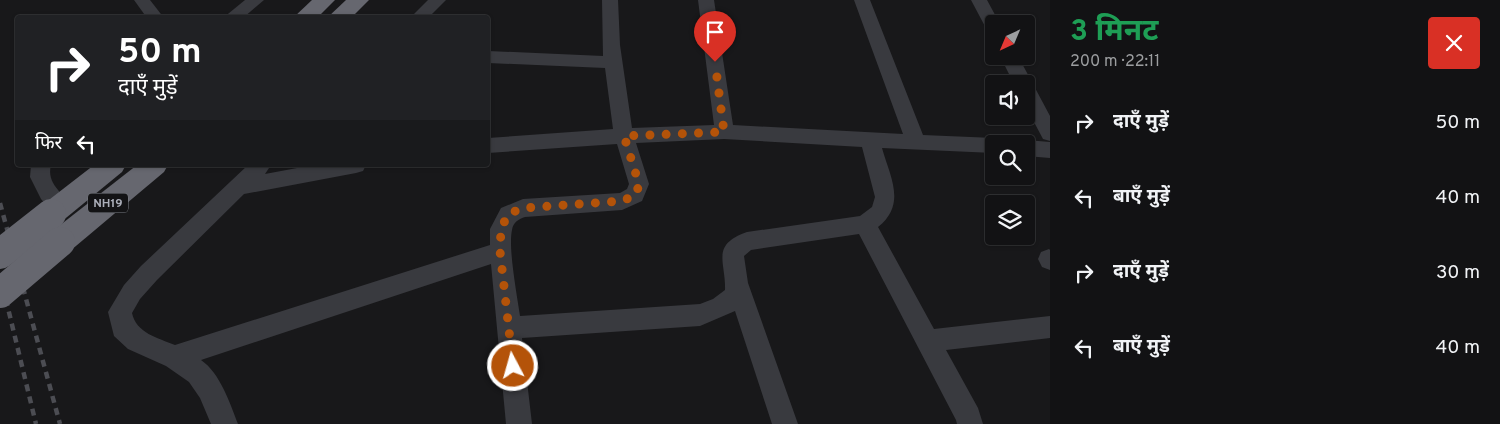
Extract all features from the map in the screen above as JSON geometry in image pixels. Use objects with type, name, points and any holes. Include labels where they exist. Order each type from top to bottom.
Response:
[{"type":"highway","points":[[306,15],[325,0]]},
{"type":"highway","points":[[341,15],[359,0]]},
{"type":"highway","name":"NH19","points":[[0,254],[110,167]]},
{"type":"highway","name":"NH19","points":[[0,293],[153,167]]},
{"type":"street","points":[[142,0],[154,15]]},
{"type":"street","points":[[235,15],[256,0]]},
{"type":"street","points":[[421,15],[438,0]]},
{"type":"street","points":[[519,424],[500,251],[501,229],[508,214],[523,208],[622,201],[636,195],[639,184],[624,136],[613,62],[610,0]]},
{"type":"street","points":[[706,0],[724,132]]},
{"type":"street","points":[[862,0],[916,142]]},
{"type":"street","points":[[979,0],[987,15]]},
{"type":"street","points":[[490,57],[613,62]]},
{"type":"street","points":[[1035,106],[1050,134]]},
{"type":"street","points":[[490,146],[624,136],[724,132],[985,146]]},
{"type":"street","points":[[785,424],[738,286],[732,260],[736,248],[747,241],[865,224],[882,212],[885,197],[870,139]]},
{"type":"street","points":[[1035,149],[1050,150]]},
{"type":"street","points":[[40,167],[40,182],[55,210]]},
{"type":"street","points":[[226,424],[209,389],[198,373],[174,357],[137,341],[123,328],[120,312],[132,292],[149,273],[259,167]]},
{"type":"street","points":[[238,187],[345,167]]},
{"type":"street","points":[[865,224],[969,417],[970,424]]},
{"type":"street","points":[[174,357],[500,251]]},
{"type":"street","points":[[509,328],[700,315],[721,309],[732,300],[738,286]]},
{"type":"street","points":[[928,340],[1050,327]]},
{"type":"railway","points":[[0,203],[60,424]]},
{"type":"railway","points":[[0,275],[36,424]]},
{"type":"route","points":[[513,366],[500,251],[501,229],[508,214],[523,208],[622,201],[636,195],[639,184],[624,136],[724,132],[715,62]]}]
